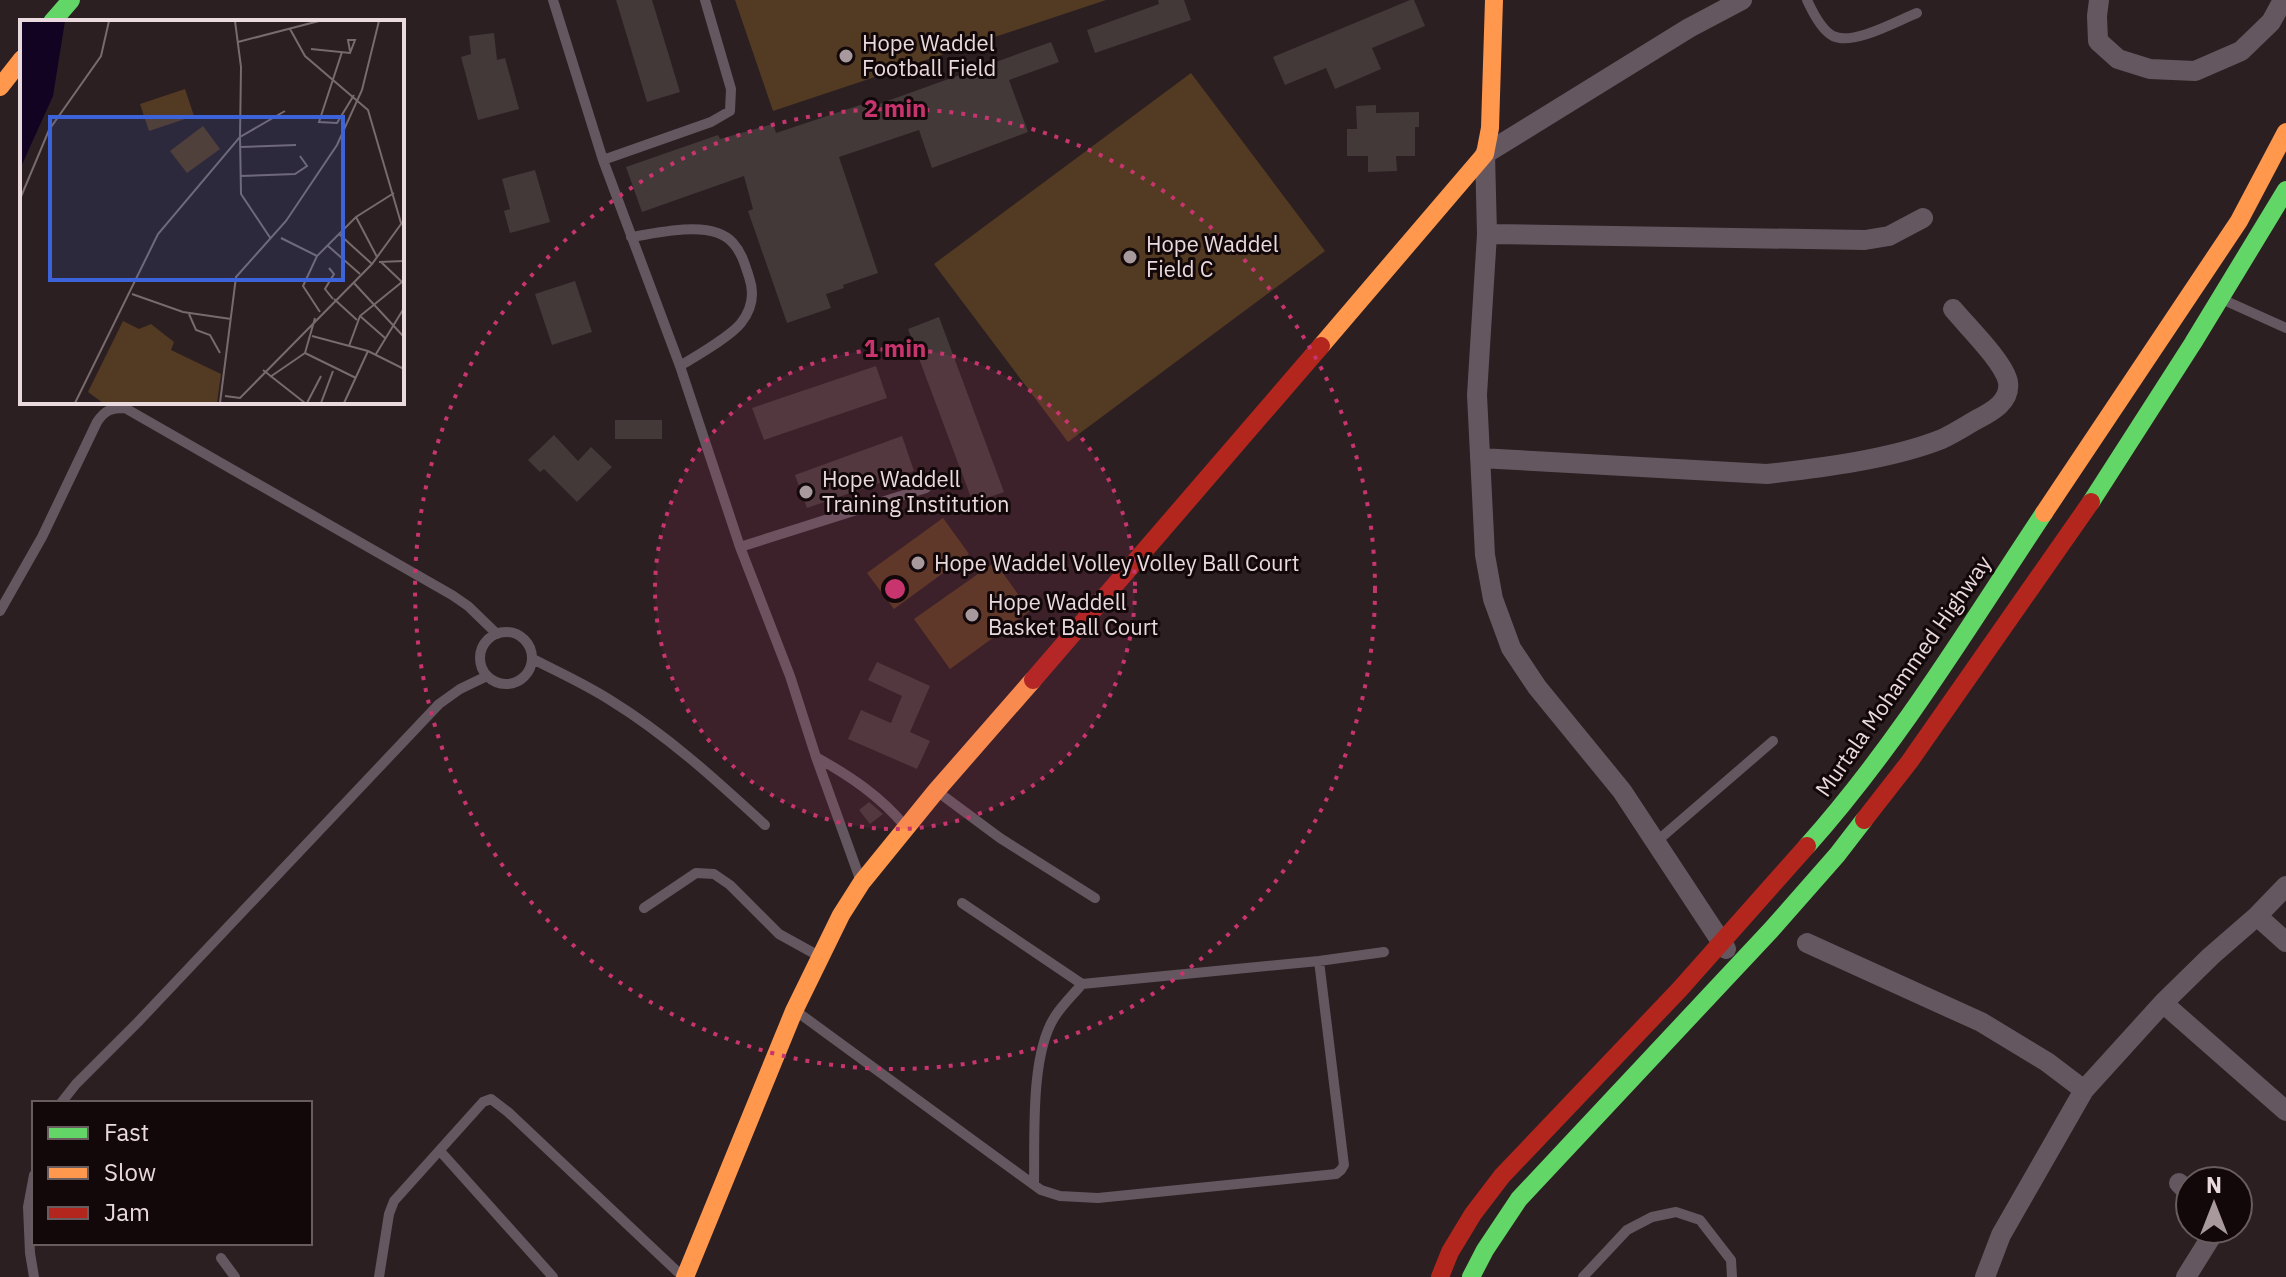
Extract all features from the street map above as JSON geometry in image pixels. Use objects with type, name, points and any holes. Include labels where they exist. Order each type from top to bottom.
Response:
[{"type":"main road","points":[[54,20],[71,0]]},
{"type":"main road","points":[[684,1277],[794,1011],[819,956],[862,882],[936,791],[1159,536],[1485,154],[1490,128],[1494,0]]},
{"type":"main road","points":[[0,87],[20,62]]},
{"type":"main road","name":"Murtala Mohammed Highway","points":[[1440,1277],[1465,1226],[1502,1176],[1680,989],[1839,810],[1897,734],[2239,221],[2286,132]]},
{"type":"main road","points":[[1471,1277],[1519,1199],[1837,855],[1910,761],[2096,495],[2286,190]]},
{"type":"street","points":[[1736,967],[1622,791],[1537,687],[1511,648],[1493,599],[1485,555],[1477,395],[1487,234],[1485,154],[1689,28],[1742,0]]},
{"type":"street","points":[[2099,0],[2098,41],[2118,59],[2150,69],[2195,71],[2241,51],[2271,22],[2283,0]]},
{"type":"street","points":[[1487,234],[1865,240],[1889,236],[1923,218]]},
{"type":"street","points":[[1480,458],[1767,474],[1812,469],[1909,450],[1944,438],[2000,406],[2009,386],[2004,369],[1953,309]]},
{"type":"street","points":[[1985,1277],[2001,1235],[2084,1090],[2163,1003],[2286,886]]},
{"type":"street","points":[[2257,916],[2286,942]]},
{"type":"street","points":[[1807,943],[1981,1022],[2047,1062],[2084,1090]]},
{"type":"street","points":[[2163,1003],[2286,1111]]},
{"type":"street","points":[[2186,1277],[2206,1245]]},
{"type":"lane","points":[[553,0],[603,160],[680,366],[740,547],[790,676],[862,882]]},
{"type":"lane","points":[[603,160],[711,122],[730,111],[731,89],[705,0]]},
{"type":"lane","points":[[1807,0],[1825,30],[1834,37],[1847,39],[1917,13]]},
{"type":"lane","points":[[631,237],[690,228],[714,232],[732,240],[743,257],[753,288],[751,309],[739,327],[680,366]]},
{"type":"lane","points":[[2221,298],[2286,328]]},
{"type":"lane","points":[[0,611],[42,537],[97,422],[103,413],[112,408],[125,408],[452,595],[497,634]]},
{"type":"lane","points":[[740,547],[926,488]]},
{"type":"lane","points":[[514,633],[522,637],[532,651],[533,659],[526,675],[511,684],[502,684],[487,676],[480,660],[481,652],[490,638],[497,634],[514,633]]},
{"type":"lane","points":[[533,659],[610,700],[655,731],[700,766],[765,825]]},
{"type":"lane","points":[[63,1101],[439,704],[487,676]]},
{"type":"lane","points":[[1656,842],[1773,741]]},
{"type":"lane","points":[[816,757],[855,778],[906,827]]},
{"type":"lane","points":[[936,791],[1000,838],[1095,898]]},
{"type":"lane","points":[[644,908],[696,873],[714,874],[730,885],[779,934],[819,956]]},
{"type":"lane","points":[[962,903],[1082,984],[1384,952]]},
{"type":"lane","points":[[794,1011],[1041,1190],[1060,1196],[1098,1198],[1336,1174],[1341,1170],[1344,1165],[1319,961]]},
{"type":"lane","points":[[1034,1184],[1038,1075],[1045,1039],[1054,1018],[1082,984]]},
{"type":"lane","points":[[379,1277],[394,1201],[483,1102],[491,1099],[684,1277]]},
{"type":"lane","points":[[440,1151],[553,1277]]},
{"type":"lane","points":[[32,1186],[28,1207],[34,1277]]},
{"type":"lane","points":[[1583,1277],[1627,1230],[1652,1217],[1676,1212],[1700,1220],[1731,1260],[1732,1277]]},
{"type":"lane","points":[[221,1258],[235,1277]]},
{"type":"shaded area","name":"Hope Waddel Football Field","points":[[735,0],[1106,0],[773,111]]},
{"type":"shaded area","name":"Hope Waddel Field C","points":[[1191,73],[1325,251],[1068,442],[934,264]]},
{"type":"shaded area","name":"Hope Waddel Volley Volley Ball Court","points":[[943,518],[969,554],[894,609],[867,573]]},
{"type":"shaded area","name":"Hope Waddell Basket Ball Court","points":[[995,562],[1030,611],[950,669],[914,619]]},
{"type":"building","points":[[616,0],[652,0],[680,92],[647,102]]},
{"type":"building","points":[[1158,0],[1184,0],[1191,20],[1095,53],[1087,30],[1159,4]]},
{"type":"building","points":[[1414,0],[1425,26],[1372,48],[1381,69],[1335,89],[1326,68],[1285,85],[1273,57]]},
{"type":"building","points":[[494,33],[497,60],[505,58],[519,109],[478,120],[461,57],[471,54],[469,36]]},
{"type":"building","points":[[1051,42],[1059,62],[1009,80],[1028,132],[932,168],[919,130],[839,157],[878,273],[826,294],[831,308],[787,323],[748,211],[753,209],[744,176],[642,212],[626,167],[718,135],[720,139],[773,124],[776,133],[878,99],[879,104]]},
{"type":"building","points":[[1376,105],[1376,113],[1419,112],[1419,127],[1415,127],[1415,156],[1396,156],[1397,171],[1368,172],[1368,156],[1347,156],[1347,129],[1357,129],[1356,106]]},
{"type":"building","points":[[535,170],[550,222],[510,233],[504,211],[510,209],[502,179]]},
{"type":"building","points":[[575,281],[592,332],[552,345],[535,294]]},
{"type":"building","points":[[939,317],[1004,492],[973,503],[908,329]]},
{"type":"building","points":[[876,366],[887,398],[764,440],[752,408]]},
{"type":"building","points":[[615,420],[662,420],[662,439],[615,439]]},
{"type":"building","points":[[554,435],[578,461],[591,447],[612,467],[577,502],[544,469],[540,472],[528,460]]},
{"type":"building","points":[[902,436],[914,471],[807,508],[795,475]]},
{"type":"building","points":[[877,662],[930,686],[910,732],[930,741],[917,769],[848,739],[861,710],[891,723],[902,696],[868,680]]},
{"type":"building","points":[[869,802],[883,814],[870,824],[859,810]]},
{"type":"traffic: fast","points":[[54,20],[71,0]]},
{"type":"traffic: fast","points":[[2091,502],[2286,190]]},
{"type":"traffic: fast","points":[[1807,846],[1902,726],[2044,513]]},
{"type":"traffic: fast","points":[[1471,1277],[1519,1199],[1771,930],[1864,820]]},
{"type":"traffic: slow","points":[[1321,346],[1485,154],[1490,128],[1494,0]]},
{"type":"traffic: slow","points":[[0,87],[20,62]]},
{"type":"traffic: slow","points":[[2044,513],[2239,221],[2286,132]]},
{"type":"traffic: slow","points":[[685,1277],[794,1011],[841,915],[862,882],[936,791],[1033,680]]},
{"type":"traffic: jam","points":[[1033,680],[1321,346]]},
{"type":"traffic: jam","points":[[1864,820],[1910,761],[2091,502]]},
{"type":"traffic: jam","points":[[1440,1277],[1450,1252],[1473,1214],[1502,1176],[1680,989],[1807,846]]},
{"type":"place","name":"Hope Waddel Football Field","points":[[846,56]]},
{"type":"place","name":"Hope Waddel Field C","points":[[1130,257]]},
{"type":"place","name":"Hope Waddell Training Institution","points":[[806,492]]},
{"type":"place","name":"Hope Waddel Volley Volley Ball Court","points":[[918,563]]},
{"type":"place","name":"Hope Waddell Basket Ball Court","points":[[972,615]]}]
